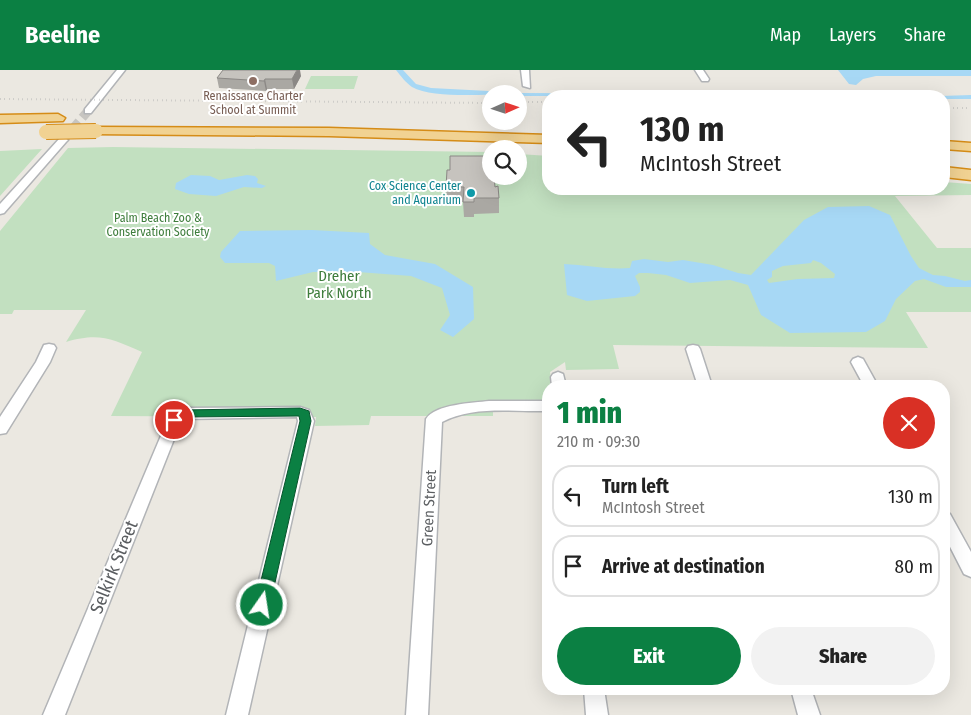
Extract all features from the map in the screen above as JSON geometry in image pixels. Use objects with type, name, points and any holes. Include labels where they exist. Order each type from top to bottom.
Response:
[{"type":"highway","points":[[0,120],[107,118],[391,120]]},
{"type":"highway","points":[[532,124],[542,125]]},
{"type":"highway","points":[[0,133],[96,131],[337,132],[542,139]]},
{"type":"highway","points":[[950,132],[960,132]]},
{"type":"highway","points":[[950,145],[971,147]]},
{"type":"highway","points":[[950,160],[971,161]]},
{"type":"highway","points":[[950,173],[971,175]]},
{"type":"street","points":[[88,111],[121,70]]},
{"type":"street","points":[[525,70],[527,85]]},
{"type":"street","points":[[699,70],[705,79]]},
{"type":"street","points":[[0,211],[62,140]]},
{"type":"street","points":[[0,429],[43,362],[49,348]]},
{"type":"street","points":[[693,349],[703,380]]},
{"type":"street","points":[[858,362],[868,380]]},
{"type":"street","name":"Green Street","points":[[417,715],[434,418],[441,413],[458,409],[542,406]]},
{"type":"street","name":"Selkirk Street","points":[[54,715],[174,420],[179,414],[300,412],[306,418],[237,715]]},
{"type":"street","points":[[950,530],[971,569]]},
{"type":"street","points":[[595,695],[597,715]]},
{"type":"street","points":[[803,695],[809,715]]},
{"type":"green space","points":[[311,76],[358,76],[354,89],[305,89]]},
{"type":"green space","name":"Dreher Park North","points":[[68,148],[482,152],[482,185],[527,185],[527,155],[542,156],[542,195],[950,195],[950,182],[971,184],[971,195],[895,196],[937,248],[971,248],[971,312],[906,312],[928,348],[613,345],[619,369],[566,370],[565,362],[550,372],[551,380],[542,380],[542,410],[493,411],[493,416],[371,416],[369,425],[315,426],[316,417],[111,416],[142,352],[105,338],[97,337],[66,342],[86,310],[14,310],[12,314],[0,314],[0,231]]},
{"type":"green space","points":[[42,149],[0,196],[0,151]]},
{"type":"water","points":[[838,70],[971,70],[971,76],[876,76],[863,79],[856,85],[849,84]]},
{"type":"water","points":[[191,175],[210,176],[219,180],[247,175],[255,176],[258,179],[257,183],[266,186],[262,188],[244,187],[216,196],[189,194],[175,189],[176,183]]},
{"type":"water","points":[[869,206],[890,215],[919,268],[933,275],[965,281],[971,280],[971,287],[946,287],[924,279],[915,281],[896,299],[885,321],[866,332],[790,333],[761,315],[748,285],[730,280],[690,283],[666,275],[639,273],[635,276],[640,292],[635,296],[587,301],[567,295],[564,264],[630,268],[632,261],[644,259],[668,262],[683,260],[713,265],[751,275],[804,220],[828,207]],"holes":[[[813,260],[821,263],[835,274],[834,278],[798,279],[769,283],[767,280],[772,277],[772,271],[783,266],[811,263]]]},
{"type":"water","points":[[312,230],[369,233],[370,244],[385,255],[435,264],[473,287],[474,319],[453,337],[440,330],[450,315],[442,288],[411,276],[358,272],[313,272],[276,281],[275,266],[269,263],[225,263],[220,257],[221,252],[240,231]]},
{"type":"building","points":[[223,70],[297,70],[292,79],[265,79],[264,81],[217,78]]},
{"type":"building","points":[[450,156],[482,156],[482,185],[498,186],[499,198],[474,198],[474,202],[463,202],[464,187],[446,187],[447,170],[450,170]]},
{"type":"waterway","points":[[399,70],[414,85],[430,90],[482,93]]},
{"type":"waterway","points":[[528,94],[542,94]]},
{"type":"waterway","points":[[950,97],[971,97]]},
{"type":"tunnel","points":[[64,139],[88,111]]},
{"type":"railway","points":[[0,99],[482,103]]},
{"type":"railway","points":[[528,102],[542,102]]},
{"type":"railway","points":[[950,108],[971,108]]},
{"type":"place","name":"Renaissance Charter School at Summit","points":[[253,81]]},
{"type":"place","name":"Cox Science Center and Aquarium","points":[[471,193]]},
{"type":"route","points":[[174,420],[179,414],[300,412],[306,418],[262,605]]},
{"type":"park label","name":"Palm Beach Zoo & Conservation Society","points":[[158,225]]}]
